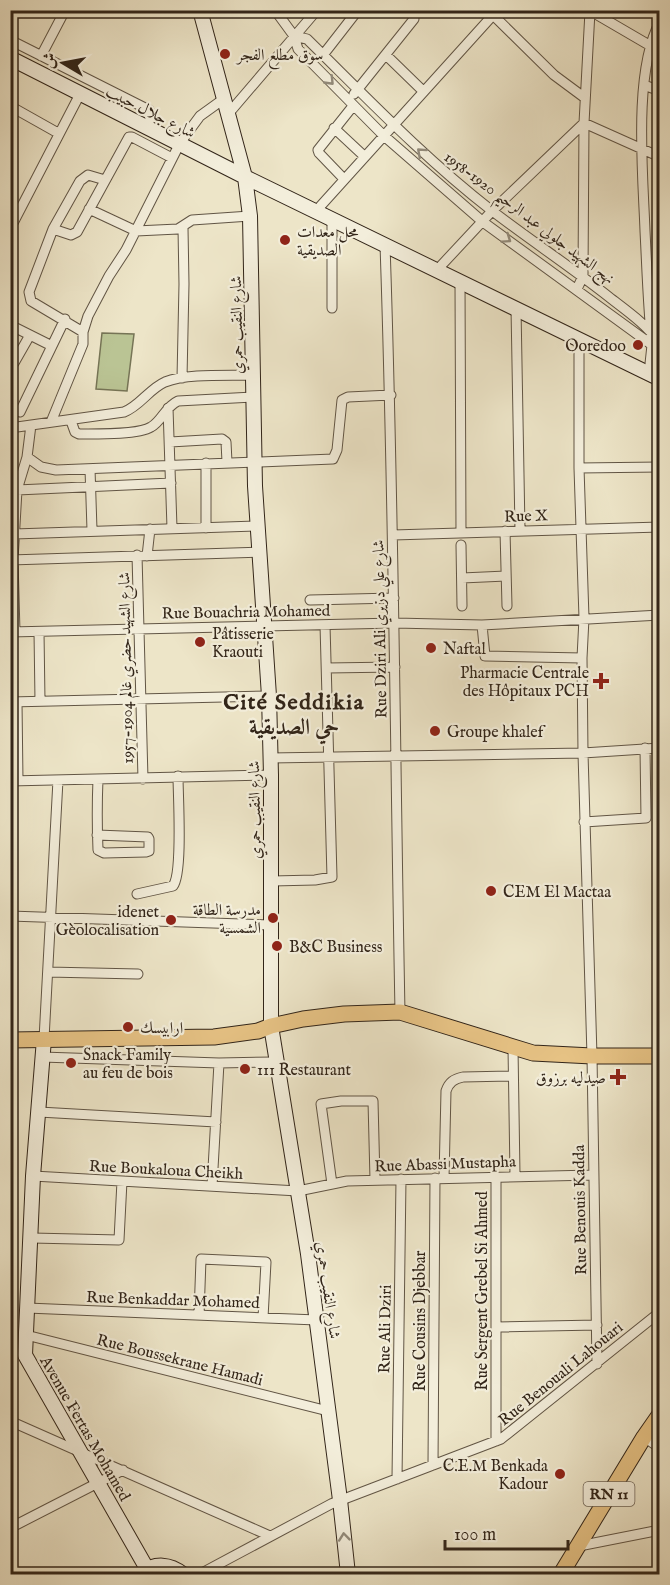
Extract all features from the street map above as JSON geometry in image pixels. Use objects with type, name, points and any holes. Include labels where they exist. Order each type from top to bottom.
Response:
[{"type":"main road","name":"شارع النقيب حمري","points":[[200,10],[245,177],[250,216],[255,461],[263,626],[269,696],[272,881],[271,1026],[317,1320],[348,1575]]},
{"type":"main road","name":"شارع جلال حبيب","points":[[10,58],[245,177],[654,376]]},
{"type":"main road","points":[[10,1040],[214,1037],[258,1031],[303,1019],[344,1014],[400,1012],[513,1048],[556,1055],[660,1056]]},
{"type":"main road","name":"Avenue Fertas Mohamed","points":[[44,1039],[33,1176],[25,1355],[82,1452],[146,1573]]},
{"type":"main road","name":"RN 11","points":[[561,1575],[660,1414]]},
{"type":"main road","points":[[146,1573],[156,1566],[165,1565],[175,1568],[183,1575]]},
{"type":"street","points":[[41,56],[62,16],[59,10]]},
{"type":"street","points":[[275,10],[294,36]]},
{"type":"street","points":[[229,114],[316,10]]},
{"type":"street","points":[[323,55],[358,10]]},
{"type":"street","points":[[577,289],[583,276],[584,123],[590,11],[649,45]]},
{"type":"street","points":[[316,211],[423,92],[490,13],[554,75],[585,98]]},
{"type":"street","points":[[344,178],[318,152],[319,147],[351,103],[357,90],[414,19]]},
{"type":"street","points":[[654,376],[657,345],[650,329],[641,149],[644,85],[649,45],[660,22]]},
{"type":"street","name":"نهج الشهيد جلولي عبد الرحيم 1920-1958","points":[[294,36],[307,39],[392,125],[441,170],[650,329]]},
{"type":"street","name":"نهج الشهيد جلولي عبد الرحيم 1920-1958","points":[[294,36],[298,49],[383,135],[483,222],[657,345]]},
{"type":"street","points":[[10,40],[149,110],[151,116],[147,128]]},
{"type":"street","points":[[386,55],[423,92]]},
{"type":"street","points":[[644,85],[660,91]]},
{"type":"street","points":[[10,229],[15,208],[80,94]]},
{"type":"street","points":[[51,422],[82,344],[88,316],[136,231],[180,143],[200,116],[225,98]]},
{"type":"street","points":[[10,106],[58,133]]},
{"type":"street","points":[[584,123],[660,157]]},
{"type":"street","points":[[437,270],[492,211],[584,123]]},
{"type":"street","points":[[334,128],[364,156]]},
{"type":"street","points":[[53,229],[73,235],[77,232],[129,137],[172,158]]},
{"type":"street","points":[[435,181],[441,170]]},
{"type":"street","points":[[83,332],[65,319],[42,308],[28,296],[53,229],[83,178],[88,175],[105,180]]},
{"type":"street","points":[[89,209],[136,231],[183,228],[192,220],[250,216]]},
{"type":"street","points":[[332,219],[332,308]]},
{"type":"street","points":[[182,378],[183,228]]},
{"type":"street","name":"Rue Dziri Ali شارع علي دزيري","points":[[386,245],[391,394],[400,1012]]},
{"type":"street","points":[[460,281],[461,532]]},
{"type":"street","points":[[516,308],[520,530]]},
{"type":"street","points":[[20,412],[65,319]]},
{"type":"street","points":[[10,325],[52,346]]},
{"type":"street","points":[[10,366],[30,335]]},
{"type":"street","name":"Rue Benouis Kadda","points":[[579,340],[579,468],[584,618],[583,753],[592,1056],[597,1364]]},
{"type":"street","points":[[10,428],[132,409],[158,386],[182,378],[254,375]]},
{"type":"street","points":[[27,458],[48,469],[333,459],[338,450],[342,400],[348,397],[391,394]]},
{"type":"street","points":[[71,420],[75,432],[79,434],[118,433],[146,429],[155,424],[168,408],[178,401],[253,397]]},
{"type":"street","points":[[168,408],[172,528]]},
{"type":"street","points":[[13,632],[12,560],[17,490],[27,458],[31,425]]},
{"type":"street","points":[[170,442],[222,440],[226,442],[227,462]]},
{"type":"street","points":[[206,463],[206,528]]},
{"type":"street","points":[[579,468],[660,467]]},
{"type":"street","points":[[90,469],[92,530]]},
{"type":"street","points":[[17,490],[171,483]]},
{"type":"street","points":[[14,534],[259,526]]},
{"type":"street","name":"Rue X","points":[[393,535],[660,527]]},
{"type":"street","name":"شارع الشهيد حضري غالم 1904-1957","points":[[143,779],[140,699],[142,556],[150,529]]},
{"type":"street","points":[[505,531],[507,606]]},
{"type":"street","points":[[461,545],[462,606]]},
{"type":"street","points":[[12,560],[260,552]]},
{"type":"street","points":[[462,578],[506,576]]},
{"type":"street","points":[[310,600],[394,598]]},
{"type":"street","name":"Rue Bouachria Mohamed","points":[[13,632],[395,623],[482,625],[660,615]]},
{"type":"street","points":[[272,881],[321,880],[332,877],[325,625]]},
{"type":"street","points":[[482,625],[485,656],[582,658]]},
{"type":"street","points":[[39,632],[40,701]]},
{"type":"street","points":[[327,668],[395,667]]},
{"type":"street","points":[[269,696],[14,702],[14,781],[271,775]]},
{"type":"street","points":[[585,822],[646,818],[645,748]]},
{"type":"street","points":[[270,758],[583,753],[660,748]]},
{"type":"street","points":[[137,894],[173,886],[176,882],[178,776]]},
{"type":"street","points":[[97,835],[146,836],[149,839],[149,851],[102,853],[98,850],[97,835],[98,779]]},
{"type":"street","points":[[44,1039],[57,780]]},
{"type":"street","points":[[10,916],[272,925]]},
{"type":"street","points":[[48,972],[138,974]]},
{"type":"street","points":[[513,1048],[515,1176]]},
{"type":"street","points":[[42,1056],[219,1063],[275,1062]]},
{"type":"street","points":[[212,1186],[219,1063]]},
{"type":"street","name":"Rue Cousins Djebbar","points":[[433,1465],[440,1178],[446,1091],[455,1078],[513,1076]]},
{"type":"street","points":[[332,1184],[321,1104],[341,1101],[373,1101],[375,1180]]},
{"type":"street","points":[[39,1112],[216,1122]]},
{"type":"street","name":"Rue Abassi Mustapha","points":[[298,1191],[347,1181],[593,1175]]},
{"type":"street","name":"Rue Boukaloua Cheikh","points":[[33,1176],[298,1191]]},
{"type":"street","name":"Rue Sergent Grebel Si Ahmed","points":[[496,1177],[496,1442]]},
{"type":"street","name":"Rue Ali Dziri","points":[[397,1479],[401,1179]]},
{"type":"street","points":[[32,1238],[119,1240],[122,1181]]},
{"type":"street","points":[[199,1315],[201,1259],[266,1262],[262,1318]]},
{"type":"street","name":"Rue Benkaddar Mohamed","points":[[27,1308],[317,1320]]},
{"type":"street","name":"Rue Benouali Lahouari","points":[[200,1575],[340,1500],[496,1442],[660,1312]]},
{"type":"street","points":[[496,1327],[597,1325]]},
{"type":"street","name":"Rue Boussekrane Hamadi","points":[[26,1335],[328,1411]]},
{"type":"street","points":[[10,1421],[270,1536]]},
{"type":"street","points":[[644,1437],[660,1448]]},
{"type":"street","points":[[10,1528],[123,1470]]},
{"type":"street","points":[[579,1546],[660,1530]]},
{"type":"green space","points":[[102,333],[134,334],[127,391],[96,389]]},
{"type":"place","name":"سوق مطلع الفجر","points":[[225,54]]},
{"type":"place","name":"محل معدات الصديقية","points":[[285,240]]},
{"type":"place","name":"Ooredoo","points":[[638,345]]},
{"type":"place","name":"Pâtisserie Kraouti","points":[[200,642]]},
{"type":"place","name":"Naftal","points":[[431,648]]},
{"type":"place","name":"Pharmacie Centrale des Hôpitaux PCH","points":[[601,681]]},
{"type":"place","name":"Groupe khalef","points":[[435,731]]},
{"type":"place","name":"CEM El Mactaa","points":[[491,891]]},
{"type":"place","name":"مدرسة الطاقة الشمسية","points":[[273,918]]},
{"type":"place","name":"idenet Gèolocalisation","points":[[171,920]]},
{"type":"place","name":"B&C Business","points":[[277,946]]},
{"type":"place","name":"ارابيسك","points":[[128,1027]]},
{"type":"place","name":"Snack Family au feu de bois","points":[[71,1063]]},
{"type":"place","name":"111 Restaurant","points":[[245,1069]]},
{"type":"place","name":"صيدليه برزوق","points":[[618,1077]]},
{"type":"place","name":"C.E.M Benkada Kadour","points":[[560,1474]]},
{"type":"district","name":"Cité Seddikia حي الصديقية","points":[[294,714]]}]
